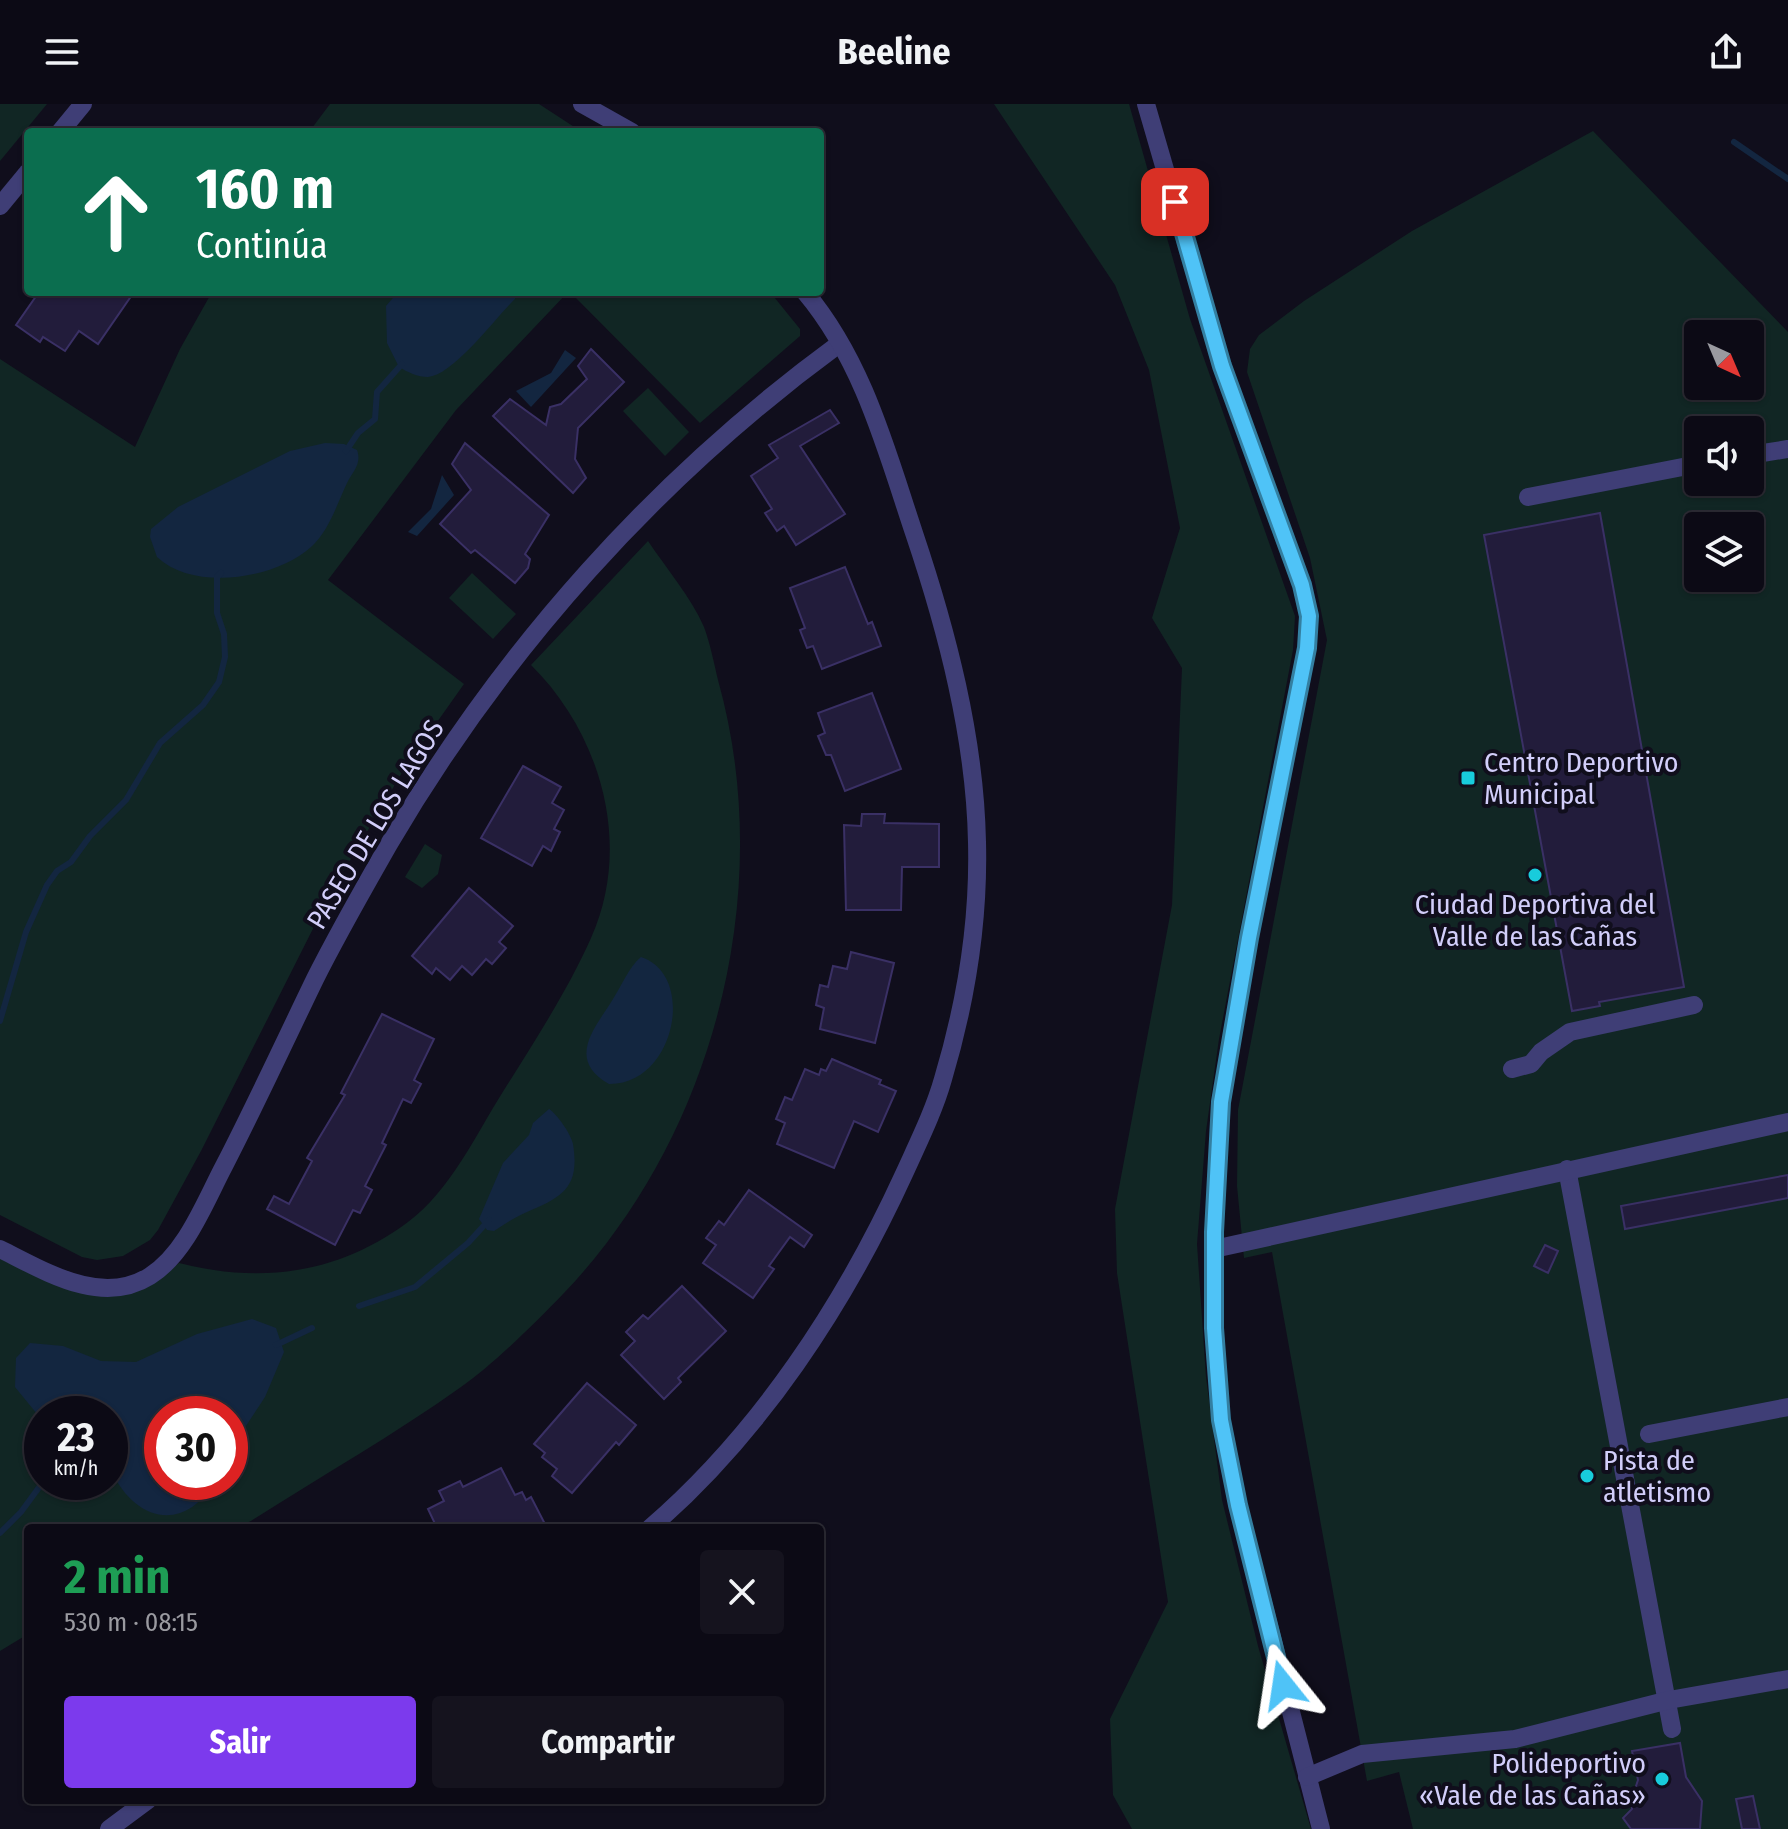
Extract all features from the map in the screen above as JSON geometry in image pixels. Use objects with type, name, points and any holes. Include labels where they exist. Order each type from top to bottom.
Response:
[{"type":"street","points":[[63,128],[83,104]]},
{"type":"street","points":[[582,104],[625,128]]},
{"type":"street","points":[[1146,104],[1222,366],[1302,585],[1309,616],[1304,663],[1249,938],[1221,1102],[1214,1241],[1214,1328],[1221,1420],[1260,1598],[1321,1829]]},
{"type":"street","points":[[0,206],[24,177]]},
{"type":"street","points":[[654,1524],[706,1474],[763,1408],[847,1286],[878,1230],[942,1083],[969,964],[976,901],[977,841],[975,795],[960,705],[929,577],[862,381],[829,321],[808,296]]},
{"type":"street","name":"PASEO DE LOS LAGOS","points":[[0,1249],[81,1285],[104,1289],[135,1284],[161,1268],[196,1220],[317,975],[390,842],[512,663],[552,611],[657,496],[740,420],[839,344]]},
{"type":"street","points":[[1764,453],[1788,449]]},
{"type":"street","points":[[1528,497],[1684,467]]},
{"type":"street","points":[[1512,1069],[1531,1064],[1541,1052],[1570,1032],[1694,1005]]},
{"type":"street","points":[[1214,1241],[1788,1122]]},
{"type":"street","points":[[1567,1169],[1672,1729]]},
{"type":"street","points":[[1649,1434],[1788,1407]]},
{"type":"street","points":[[1307,1777],[1362,1754],[1515,1739],[1669,1700],[1788,1679]]},
{"type":"street","points":[[109,1829],[143,1804]]},
{"type":"green space","points":[[0,104],[47,104],[24,128],[0,161]]},
{"type":"green space","points":[[330,104],[539,104],[576,128],[312,128]]},
{"type":"green space","points":[[994,104],[1129,104],[1190,319],[1295,616],[1293,650],[1219,1039],[1206,1131],[1197,1244],[1206,1377],[1222,1500],[1258,1646],[1311,1829],[1132,1829],[1113,1795],[1110,1719],[1168,1602],[1117,1273],[1115,1209],[1172,905],[1182,668],[1152,618],[1180,528],[1149,370],[1115,285]]},
{"type":"green space","name":"Ciudad Deportiva del Valle de las Cañas","points":[[1593,131],[1788,332],[1788,1829],[1413,1829],[1399,1772],[1367,1781],[1272,1252],[1244,1258],[1237,1186],[1238,1110],[1327,640],[1310,558],[1247,372],[1250,349],[1259,335],[1304,301],[1412,231]]},
{"type":"green space","points":[[210,296],[564,296],[456,410],[328,580],[464,684],[406,766],[332,891],[158,1230],[150,1240],[123,1256],[97,1260],[82,1257],[0,1215],[0,359],[135,447],[180,349]]},
{"type":"green space","points":[[574,296],[773,296],[800,329],[800,336],[700,423]]},
{"type":"green space","points":[[648,388],[689,432],[665,456],[623,411]]},
{"type":"green space","points":[[648,541],[692,605],[710,646],[735,760],[740,842],[735,925],[720,1006],[695,1085],[660,1160],[616,1230],[564,1293],[474,1378],[384,1439],[251,1521],[244,1524],[24,1524],[24,1636],[0,1651],[0,1257],[69,1288],[111,1294],[132,1290],[155,1280],[179,1263],[240,1273],[269,1273],[326,1263],[381,1240],[423,1209],[462,1160],[561,996],[591,938],[603,902],[609,866],[609,829],[603,792],[592,757],[576,724],[531,665]]},
{"type":"green space","points":[[472,573],[516,614],[493,639],[449,598]]},
{"type":"green space","points":[[425,844],[442,855],[438,874],[422,888],[405,877]]},
{"type":"water","points":[[395,296],[515,296],[462,356],[438,374],[428,377],[399,367],[387,343],[386,306]]},
{"type":"water","points":[[565,350],[576,358],[531,407],[516,391],[551,373]]},
{"type":"water","points":[[325,443],[344,444],[357,450],[358,463],[323,533],[296,558],[257,573],[213,578],[173,568],[157,557],[150,537],[151,529],[178,507],[290,451]]},
{"type":"water","points":[[442,475],[454,495],[417,536],[408,532],[431,509]]},
{"type":"water","points":[[641,957],[658,968],[669,985],[673,1005],[671,1028],[663,1049],[650,1067],[632,1080],[609,1084],[589,1064],[586,1054],[588,1043],[629,971]]},
{"type":"water","points":[[549,1109],[572,1140],[575,1159],[571,1180],[550,1201],[494,1231],[487,1230],[479,1219],[503,1163],[529,1135],[533,1123]]},
{"type":"water","points":[[252,1319],[276,1328],[284,1352],[265,1397],[248,1423],[248,1396],[144,1396],[144,1500],[201,1500],[174,1515],[160,1515],[146,1510],[128,1495],[128,1396],[24,1398],[15,1387],[16,1358],[30,1343],[63,1346],[101,1361],[136,1362],[197,1334]]},
{"type":"building","points":[[36,296],[131,296],[98,344],[79,331],[65,351],[43,337],[40,342],[16,325]]},
{"type":"building","points":[[591,349],[624,382],[578,428],[575,459],[586,478],[573,493],[493,416],[510,399],[546,425],[550,407],[561,404],[587,379],[578,366]]},
{"type":"building","points":[[830,410],[839,423],[800,446],[845,514],[796,545],[784,526],[777,531],[765,513],[772,509],[751,476],[778,458],[769,445]]},
{"type":"building","points":[[465,443],[549,515],[525,554],[530,559],[528,568],[515,583],[475,550],[471,553],[440,524],[471,490],[452,464]]},
{"type":"building","points":[[1600,513],[1684,987],[1599,1002],[1600,1006],[1572,1011],[1484,535]]},
{"type":"building","points":[[845,567],[868,624],[872,622],[881,646],[822,669],[813,646],[807,648],[800,630],[805,628],[790,588]]},
{"type":"building","points":[[872,693],[901,769],[845,791],[831,755],[826,755],[818,736],[825,733],[818,713]]},
{"type":"building","points":[[523,766],[561,787],[552,803],[564,810],[554,829],[560,832],[551,851],[543,846],[532,866],[481,838]]},
{"type":"building","points":[[862,814],[885,814],[884,823],[939,824],[939,867],[902,867],[901,910],[846,910],[844,825],[861,826]]},
{"type":"building","points":[[469,888],[513,926],[499,942],[506,948],[492,964],[486,959],[472,975],[462,966],[450,980],[436,968],[432,974],[412,956]]},
{"type":"building","points":[[851,952],[894,963],[875,1043],[820,1029],[824,1008],[816,1005],[820,985],[828,987],[833,966],[847,969]]},
{"type":"building","points":[[382,1014],[434,1039],[414,1080],[421,1084],[411,1103],[403,1099],[382,1143],[386,1145],[365,1186],[372,1190],[360,1213],[353,1210],[335,1245],[267,1209],[274,1196],[289,1204],[312,1161],[307,1158],[345,1095],[341,1093]]},
{"type":"building","points":[[832,1059],[881,1080],[879,1084],[896,1091],[878,1132],[854,1121],[834,1168],[777,1144],[785,1123],[776,1119],[785,1097],[792,1100],[805,1069],[819,1075],[821,1069],[826,1071]]},
{"type":"building","points":[[1788,1175],[1788,1198],[1625,1229],[1621,1206]]},
{"type":"building","points":[[749,1190],[812,1235],[804,1247],[790,1237],[769,1266],[774,1269],[753,1298],[703,1263],[716,1245],[706,1238],[719,1221],[724,1225]]},
{"type":"building","points":[[1545,1245],[1558,1251],[1548,1273],[1534,1266]]},
{"type":"building","points":[[682,1286],[726,1331],[678,1378],[681,1382],[664,1399],[621,1355],[635,1341],[626,1332],[643,1315],[648,1319]]},
{"type":"building","points":[[587,1383],[636,1425],[619,1445],[616,1442],[572,1493],[552,1476],[557,1469],[542,1457],[545,1453],[534,1444]]},
{"type":"building","points":[[501,1468],[515,1495],[522,1492],[526,1500],[531,1497],[545,1524],[435,1524],[428,1509],[444,1501],[439,1491],[460,1481],[463,1487]]},
{"type":"building","name":"Polideportivo «Vale de las Cañas»","points":[[1680,1743],[1686,1777],[1702,1801],[1700,1829],[1631,1829],[1623,1818],[1632,1809],[1631,1801],[1638,1780],[1632,1751]]},
{"type":"building","points":[[1753,1796],[1760,1829],[1742,1829],[1736,1799]]},
{"type":"waterway","points":[[1734,142],[1788,179]]},
{"type":"waterway","points":[[346,451],[358,433],[375,419],[377,392],[402,364]]},
{"type":"waterway","points":[[0,1021],[26,932],[47,885],[126,800],[160,743],[203,705],[219,682],[225,657],[224,634],[217,613],[217,577],[221,573]]},
{"type":"waterway","points":[[359,1306],[415,1287],[468,1243],[489,1220]]},
{"type":"waterway","points":[[276,1345],[312,1328]]},
{"type":"waterway","points":[[0,1533],[30,1500]]},
{"type":"place","name":"Centro Deportivo Municipal","points":[[1468,778]]},
{"type":"place","name":"Ciudad Deportiva del Valle de las Cañas","points":[[1535,875]]},
{"type":"place","name":"Pista de atletismo","points":[[1587,1476]]},
{"type":"place","name":"Polideportivo «Vale de las Cañas»","points":[[1662,1779]]},
{"type":"route","points":[[1175,202],[1222,366],[1302,585],[1309,616],[1307,648],[1277,811],[1249,938],[1221,1102],[1214,1232],[1214,1328],[1221,1420],[1238,1505],[1283,1685]]}]
